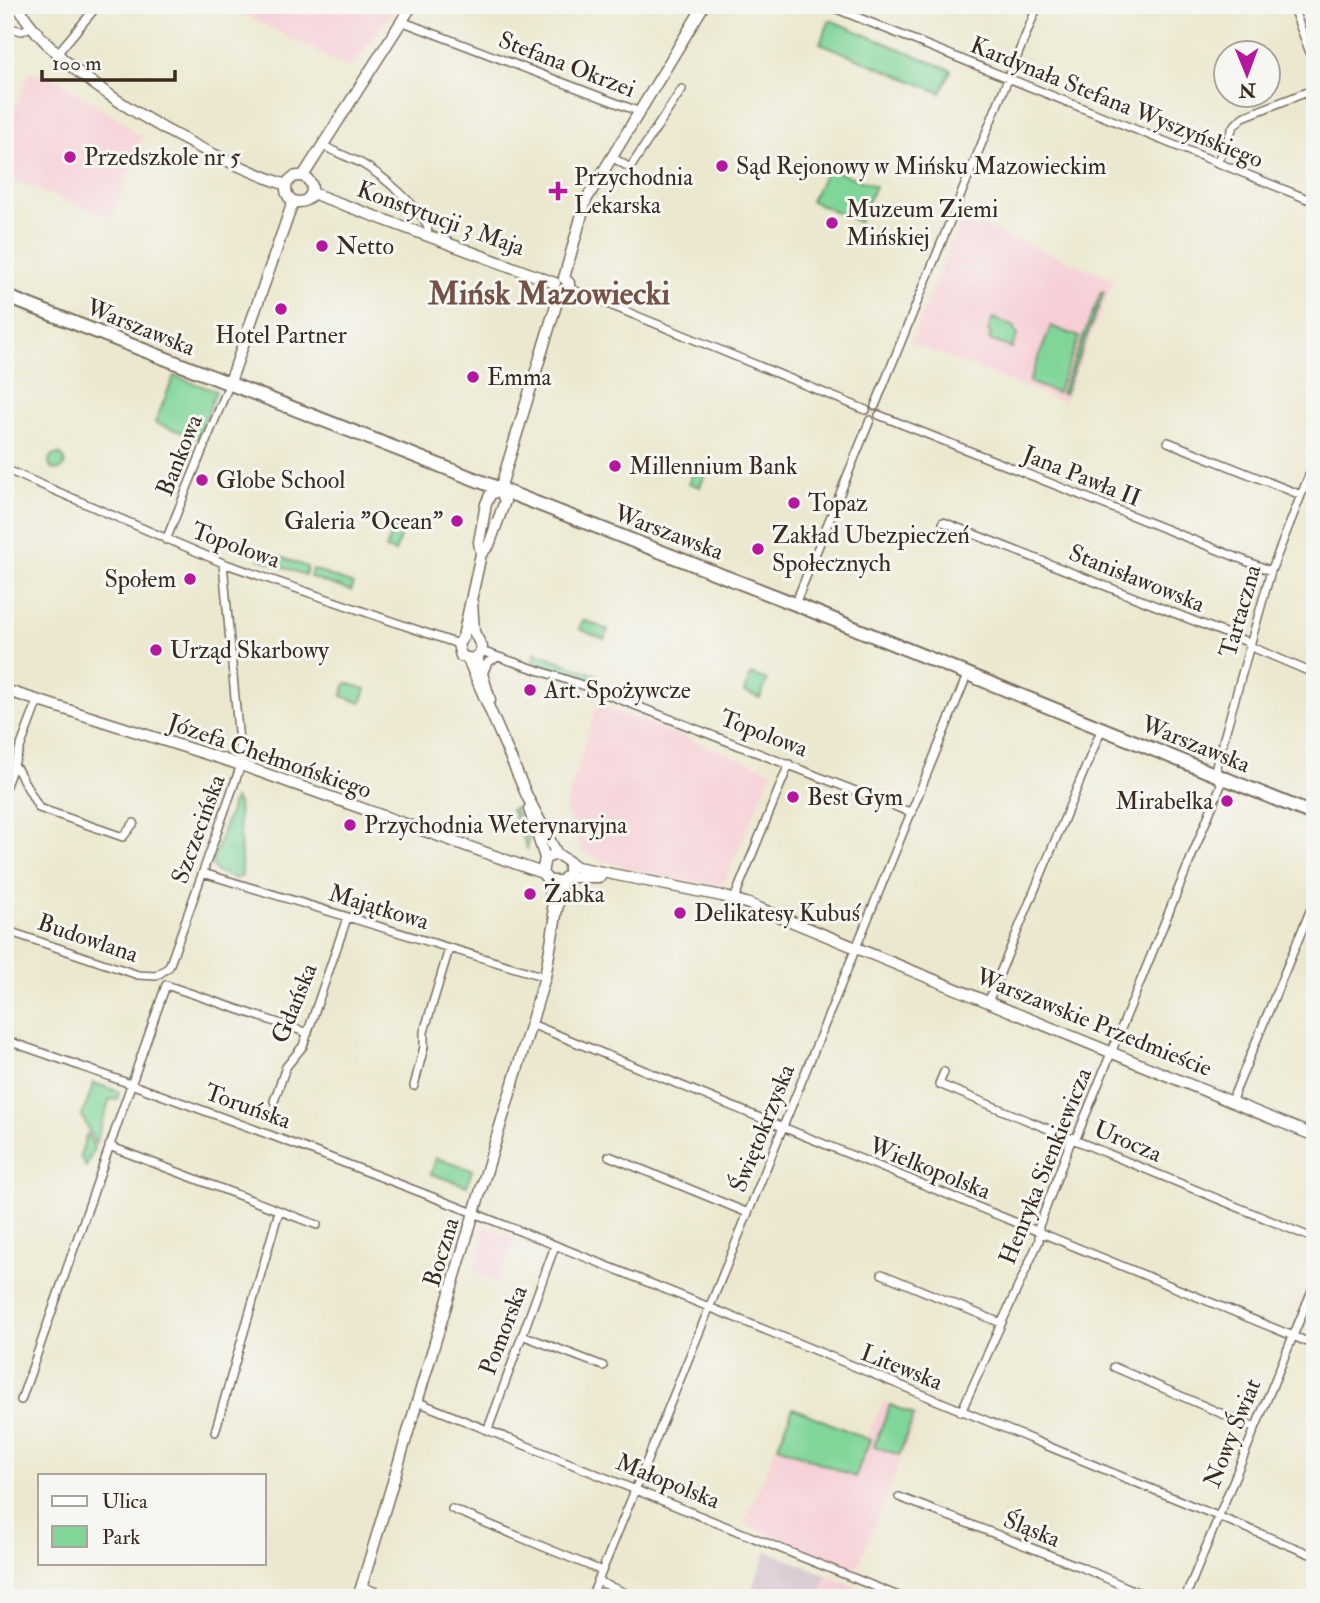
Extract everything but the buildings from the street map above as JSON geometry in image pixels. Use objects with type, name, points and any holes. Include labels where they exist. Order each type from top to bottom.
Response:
[{"type":"main road","name":"Warszawska","points":[[5,296],[795,604],[1315,815]]},
{"type":"street","points":[[17,5],[56,55],[79,74],[180,138],[286,185]]},
{"type":"street","points":[[56,55],[98,5]]},
{"type":"street","points":[[303,176],[412,5]]},
{"type":"street","points":[[481,554],[489,545],[505,500],[500,489],[586,200],[704,5]]},
{"type":"street","name":"Kardynała Stefana Wyszyńskiego","points":[[827,5],[1315,202]]},
{"type":"street","points":[[866,410],[875,406],[1038,5]]},
{"type":"street","points":[[1292,5],[1315,66]]},
{"type":"street","name":"Stefana Okrzei","points":[[401,22],[640,112]]},
{"type":"street","points":[[5,27],[22,31],[32,26]]},
{"type":"street","points":[[612,157],[630,168],[681,89]]},
{"type":"street","points":[[1217,163],[1233,127],[1243,117],[1315,89]]},
{"type":"street","points":[[323,145],[358,161],[378,175],[420,215],[428,226],[427,235]]},
{"type":"street","points":[[303,176],[310,181],[312,193],[303,202],[293,202],[286,194],[286,185],[291,178],[303,176]]},
{"type":"street","name":"Konstytucji 3 Maja","points":[[312,193],[562,285]]},
{"type":"street","points":[[229,385],[293,202]]},
{"type":"street","points":[[562,285],[866,410],[870,420]]},
{"type":"street","name":"Bankowa","points":[[166,540],[229,385]]},
{"type":"street","points":[[795,604],[870,420],[879,415],[875,406]]},
{"type":"street","name":"Jana Pawła II","points":[[879,415],[1271,571]]},
{"type":"street","points":[[1168,442],[1301,495]]},
{"type":"street","name":"Tartaczna","points":[[1218,776],[1216,766],[1271,571],[1315,460]]},
{"type":"street","name":"Topolowa","points":[[5,469],[223,563],[461,640]]},
{"type":"street","points":[[1305,485],[1315,490]]},
{"type":"street","points":[[476,656],[459,653],[481,554],[479,542],[486,504],[490,495],[500,489]]},
{"type":"street","name":"Stanisławowska","points":[[943,522],[1250,645],[1315,674]]},
{"type":"street","name":"Szczecińska","points":[[160,975],[169,967],[175,956],[241,765],[223,563]]},
{"type":"street","points":[[472,602],[477,637],[482,643],[476,656],[494,715],[527,796],[557,854],[569,864],[618,878],[734,899],[856,948]]},
{"type":"street","points":[[461,640],[477,637]]},
{"type":"street","points":[[476,656],[494,715]]},
{"type":"street","name":"Topolowa","points":[[476,656],[498,657],[588,687],[912,813]]},
{"type":"street","points":[[483,674],[488,663],[498,657]]},
{"type":"street","name":"Świętokrzyska","points":[[591,1598],[968,673]]},
{"type":"street","name":"Józefa Chełmońskiego","points":[[5,690],[241,765],[519,865],[545,869],[565,879]]},
{"type":"street","points":[[5,788],[38,700]]},
{"type":"street","points":[[988,1002],[1102,728]]},
{"type":"street","points":[[734,899],[789,764]]},
{"type":"street","points":[[12,766],[17,768],[39,808],[123,837],[134,822]]},
{"type":"street","name":"Henryka Sienkiewicza","points":[[961,1412],[1039,1241],[1039,1233],[1072,1138],[1077,1136],[1221,785],[1218,776]]},
{"type":"street","name":"Boczna","points":[[527,796],[555,917]]},
{"type":"street","points":[[545,869],[557,854]]},
{"type":"street","name":"Boczna","points":[[358,1598],[545,977],[555,917],[569,864]]},
{"type":"street","name":"Majątkowa","points":[[202,873],[545,977]]},
{"type":"street","points":[[565,879],[618,878]]},
{"type":"street","points":[[1231,1102],[1315,899]]},
{"type":"street","name":"Gdańska","points":[[274,1101],[286,1067],[303,1046],[347,918]]},
{"type":"street","name":"Budowlana","points":[[5,930],[138,975],[160,975]]},
{"type":"street","points":[[414,1086],[424,1046],[424,1032],[449,948]]},
{"type":"street","name":"Warszawskie Przedmieście","points":[[856,948],[1315,1136]]},
{"type":"street","points":[[21,1399],[166,985],[160,975]]},
{"type":"street","name":"Budowlana","points":[[166,985],[308,1032]]},
{"type":"street","name":"Wielkopolska","points":[[531,1024],[1315,1346]]},
{"type":"street","name":"Toruńska","points":[[5,1040],[132,1083],[475,1213]]},
{"type":"street","name":"Urocza","points":[[944,1072],[939,1084],[1315,1239]]},
{"type":"street","points":[[109,1146],[317,1225]]},
{"type":"street","points":[[608,1156],[748,1213]]},
{"type":"street","points":[[215,1432],[279,1211]]},
{"type":"street","name":"Litewska","points":[[475,1213],[1315,1556]]},
{"type":"street","name":"Pomorska","points":[[488,1429],[555,1245]]},
{"type":"street","points":[[882,1274],[1001,1323]]},
{"type":"street","name":"Nowy Świat","points":[[1185,1598],[1315,1283]]},
{"type":"street","points":[[522,1335],[603,1366]]},
{"type":"street","points":[[1114,1367],[1255,1428]]},
{"type":"street","name":"Małopolska","points":[[418,1402],[888,1595],[903,1598]]},
{"type":"street","name":"Śląska","points":[[899,1497],[1081,1567],[1151,1598]]},
{"type":"street","points":[[452,1509],[601,1571]]},
{"type":"street","points":[[597,1581],[638,1598]]},
{"type":"street","points":[[362,1587],[390,1598]]},
{"type":"shaded area","points":[[237,5],[389,5],[394,9],[350,69],[234,9]]},
{"type":"shaded area","name":"Przedszkole nr 5","points":[[30,72],[44,77],[47,74],[131,127],[130,131],[143,137],[112,218],[5,177],[5,132]]},
{"type":"shaded area","points":[[961,218],[1114,279],[1064,402],[910,343]]},
{"type":"shaded area","points":[[597,704],[772,771],[726,879],[718,885],[694,883],[627,868],[583,853],[565,808]]},
{"type":"shaded area","points":[[484,1226],[515,1238],[499,1283],[473,1272],[483,1241]]},
{"type":"shaded area","points":[[883,1402],[918,1416],[857,1569],[744,1524],[793,1408],[867,1438]]},
{"type":"shaded area","points":[[767,1551],[827,1575],[818,1598],[774,1598],[752,1588]]},
{"type":"shaded area","points":[[827,1575],[873,1594],[875,1598],[818,1598]]},
{"type":"green space","points":[[830,20],[951,70],[941,93],[820,43]]},
{"type":"green space","points":[[828,168],[875,186],[859,222],[811,201]]},
{"type":"green space","points":[[1101,292],[1104,293],[1064,394],[1061,393]]},
{"type":"green space","points":[[993,318],[1015,327],[1014,331],[1018,333],[1012,348],[989,340],[991,335],[988,331]]},
{"type":"green space","points":[[1051,326],[1079,337],[1057,393],[1029,382]]},
{"type":"green space","points":[[174,376],[216,391],[198,438],[155,423]]},
{"type":"green space","points":[[54,454],[60,454],[65,462],[63,468],[54,470],[49,465],[49,459]]},
{"type":"green space","points":[[696,465],[708,469],[700,487],[689,483]]},
{"type":"green space","points":[[393,528],[402,531],[395,552],[386,549]]},
{"type":"green space","points":[[270,553],[307,567],[305,575],[260,559]]},
{"type":"green space","points":[[312,569],[353,584],[351,591],[310,577]]},
{"type":"green space","points":[[583,620],[608,630],[604,639],[579,629]]},
{"type":"green space","points":[[535,652],[599,676],[596,682],[533,661]]},
{"type":"green space","points":[[751,674],[767,680],[760,698],[744,692]]},
{"type":"green space","points":[[346,683],[366,689],[361,703],[342,696]]},
{"type":"green space","points":[[234,799],[238,803],[242,876],[236,879],[217,872],[211,865]]},
{"type":"green space","points":[[514,808],[529,839],[527,848],[511,809]]},
{"type":"green space","points":[[94,1083],[119,1092],[117,1100],[110,1099],[95,1144],[82,1116]]},
{"type":"green space","points":[[87,1134],[94,1148],[86,1167],[80,1156]]},
{"type":"green space","points":[[436,1158],[472,1170],[467,1186],[431,1174]]},
{"type":"green space","points":[[890,1405],[914,1415],[899,1455],[874,1446]]},
{"type":"green space","points":[[793,1408],[870,1440],[855,1477],[778,1446]]},
{"type":"place","name":"Przedszkole nr 5","points":[[70,157]]},
{"type":"place","name":"Sąd Rejonowy w Mińsku Mazowieckim","points":[[722,166]]},
{"type":"place","name":"Przychodnia Lekarska","points":[[558,191]]},
{"type":"place","name":"Muzeum Ziemi Mińskiej","points":[[832,223]]},
{"type":"place","name":"Netto","points":[[322,246]]},
{"type":"place","name":"Hotel Partner","points":[[281,309]]},
{"type":"place","name":"Emma","points":[[473,377]]},
{"type":"place","name":"Millennium Bank","points":[[615,466]]},
{"type":"place","name":"Globe School","points":[[202,480]]},
{"type":"place","name":"Topaz","points":[[794,503]]},
{"type":"place","name":"Galeria \"Ocean\"","points":[[457,521]]},
{"type":"place","name":"Zakład Ubezpieczeń Społecznych","points":[[758,549]]},
{"type":"place","name":"Społem","points":[[190,579]]},
{"type":"place","name":"Urząd Skarbowy","points":[[156,650]]},
{"type":"place","name":"Art. Spożywcze","points":[[530,690]]},
{"type":"place","name":"Best Gym","points":[[793,797]]},
{"type":"place","name":"Mirabelka","points":[[1227,801]]},
{"type":"place","name":"Przychodnia Weterynaryjna","points":[[350,825]]},
{"type":"place","name":"Żabka","points":[[530,894]]},
{"type":"place","name":"Delikatesy Kubuś","points":[[680,913]]},
{"type":"district","name":"Mińsk Mazowiecki","points":[[549,293]]}]
